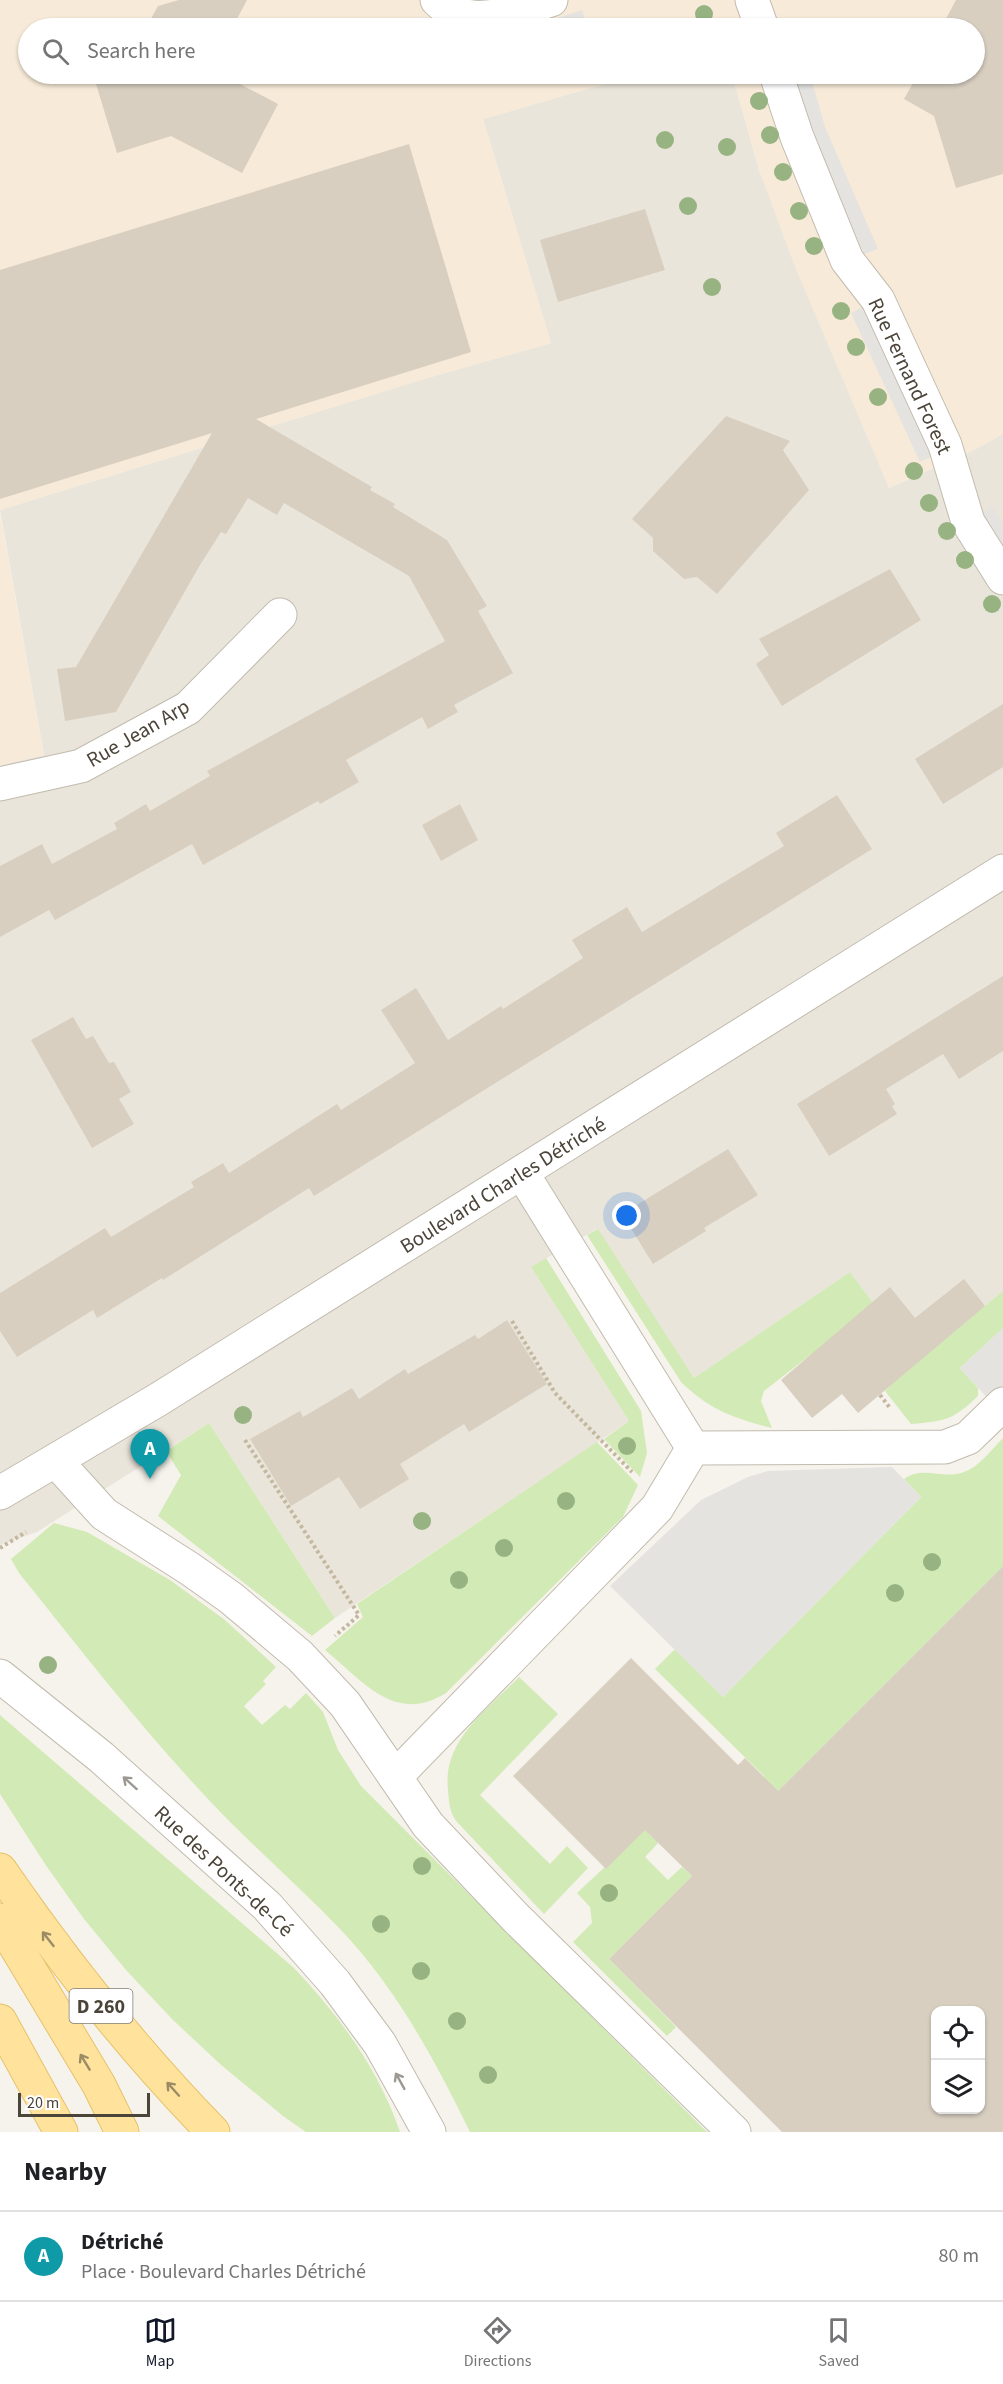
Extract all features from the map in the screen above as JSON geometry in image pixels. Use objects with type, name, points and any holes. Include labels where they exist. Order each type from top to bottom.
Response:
[{"type":"main road","name":"D 260","points":[[0,1870],[42,1931],[91,1994],[138,2050],[213,2132]]},
{"type":"main road","name":"D 260","points":[[0,1920],[99,2085],[122,2132]]},
{"type":"main road","points":[[0,2021],[61,2132]]},
{"type":"street","points":[[437,0],[453,12],[474,18]]},
{"type":"street","points":[[490,18],[551,0]]},
{"type":"street","points":[[752,0],[758,18]]},
{"type":"street","name":"Rue Fernand Forest","points":[[779,84],[797,137],[847,260],[878,300],[945,445],[968,522],[1003,578]]},
{"type":"street","name":"Rue Jean Arp","points":[[0,784],[81,766],[188,708],[280,615]]},
{"type":"street","name":"Boulevard Charles Détriché","points":[[0,1493],[56,1461],[522,1173],[1003,871]]},
{"type":"street","points":[[522,1173],[693,1448]]},
{"type":"street","points":[[693,1448],[945,1447],[968,1438],[1003,1404]]},
{"type":"street","points":[[395,1777],[657,1508],[693,1448]]},
{"type":"street","points":[[56,1461],[104,1514],[231,1598],[304,1660],[345,1704],[428,1825],[515,1917],[734,2132]]},
{"type":"street","name":"Rue des Ponts-de-Cé","points":[[0,1676],[101,1757],[267,1906],[334,1983],[380,2044],[429,2132]]},
{"type":"path","points":[[512,1321],[555,1393],[661,1501]]},
{"type":"path","points":[[245,1440],[359,1615],[304,1660]]},
{"type":"path","points":[[0,1548],[26,1532]]},
{"type":"shaded area","points":[[0,0],[1003,0],[1003,434],[972,451],[889,488],[795,267],[759,170],[735,84],[985,84],[985,18],[18,18],[18,84],[604,84],[483,119],[551,343],[424,379],[0,510]]},
{"type":"shaded area","points":[[582,10],[585,18],[557,18]]},
{"type":"shaded area","points":[[604,84],[735,84],[759,170],[889,488],[972,451],[1003,434],[1003,1291],[917,1362],[850,1272],[694,1378],[597,1229],[531,1267],[629,1421],[335,1618],[209,1423],[37,1532],[0,1545],[0,765],[44,755],[0,510],[424,379],[551,343],[483,119]]},
{"type":"shaded area","points":[[796,84],[813,84],[825,127],[878,249],[864,254],[810,132]]},
{"type":"shaded area","points":[[864,306],[933,456],[920,462],[851,313]]},
{"type":"shaded area","points":[[992,507],[1003,524],[1003,553],[980,515]]},
{"type":"shaded area","points":[[0,514],[44,755],[0,765]]},
{"type":"shaded area","points":[[1003,1328],[1003,1415],[960,1368]]},
{"type":"shaded area","points":[[892,1467],[921,1497],[723,1697],[610,1586],[701,1500],[748,1477],[768,1471]]},
{"type":"green space","points":[[598,1229],[694,1378],[850,1272],[917,1362],[1003,1291],[1003,1328],[960,1368],[978,1388],[978,1396],[955,1415],[933,1422],[911,1424],[885,1391],[890,1386],[809,1356],[764,1391],[761,1401],[772,1428],[723,1412],[702,1400],[681,1382],[587,1235]]},
{"type":"green space","points":[[546,1258],[641,1411],[647,1453],[640,1477],[604,1439],[629,1421],[531,1267]]},
{"type":"green space","points":[[209,1423],[335,1618],[312,1636],[158,1516],[181,1475],[166,1451]]},
{"type":"green space","points":[[1003,1438],[1003,1566],[762,1807],[764,1776],[655,1669],[676,1648],[723,1697],[921,1497],[904,1479],[918,1473],[956,1474],[970,1470]]},
{"type":"green space","points":[[597,1442],[638,1485],[623,1517],[446,1693],[428,1702],[411,1704],[395,1702],[367,1686],[325,1650],[363,1617],[357,1604]]},
{"type":"green space","points":[[54,1523],[87,1532],[170,1580],[225,1620],[276,1667],[263,1681],[266,1684],[244,1706],[262,1725],[285,1705],[290,1709],[306,1693],[323,1712],[338,1750],[361,1786],[707,2132],[470,2132],[413,2026],[397,2000],[361,1952],[325,1913],[241,1833],[183,1772],[19,1573],[11,1559]]},
{"type":"green space","points":[[519,1677],[558,1714],[480,1795],[550,1864],[567,1846],[588,1868],[544,1914],[456,1821],[451,1810],[448,1790],[448,1772],[452,1756],[460,1741],[481,1714]]},
{"type":"green space","points":[[0,1715],[294,1968],[327,2005],[356,2044],[381,2086],[400,2132],[306,2132],[220,2064],[172,2019],[126,1970],[84,1919],[0,1794]]},
{"type":"green space","points":[[651,1824],[658,1843],[645,1857],[668,1880],[682,1867],[692,1876],[609,1959],[676,2027],[667,2036],[573,1942],[592,1923],[590,1907],[577,1893]]},
{"type":"building","points":[[179,0],[247,0],[237,18],[151,18],[158,6]]},
{"type":"building","points":[[956,0],[1003,0],[1003,174],[956,188],[934,116],[904,99],[912,84],[985,84],[985,18],[946,18]]},
{"type":"building","points":[[96,84],[240,84],[278,104],[242,173],[171,136],[117,153]]},
{"type":"building","points":[[409,144],[471,352],[256,419],[372,487],[370,490],[395,504],[393,507],[447,540],[487,606],[478,611],[513,673],[454,705],[458,712],[428,729],[422,717],[346,760],[359,782],[320,804],[318,801],[203,865],[192,844],[55,920],[49,910],[0,937],[0,866],[42,844],[52,864],[117,829],[114,823],[146,804],[150,811],[210,776],[207,771],[445,641],[409,576],[284,503],[277,515],[248,498],[226,534],[221,532],[200,565],[116,712],[65,721],[57,669],[76,667],[212,433],[0,499],[0,270]]},
{"type":"building","points":[[645,209],[665,270],[558,302],[540,240]]},
{"type":"building","points":[[726,416],[790,441],[783,450],[809,490],[717,594],[697,577],[684,579],[653,551],[653,538],[632,519]]},
{"type":"building","points":[[890,569],[921,620],[782,706],[756,664],[769,655],[759,639]]},
{"type":"building","points":[[1003,704],[1003,767],[943,804],[915,759]]},
{"type":"building","points":[[837,795],[872,849],[314,1196],[309,1188],[163,1280],[162,1278],[97,1318],[93,1310],[17,1357],[0,1331],[0,1293],[105,1228],[111,1237],[194,1187],[191,1182],[223,1163],[229,1173],[337,1104],[341,1110],[415,1063],[381,1010],[416,988],[448,1040],[501,1006],[503,1009],[583,958],[572,940],[627,907],[642,932],[784,846],[776,833]]},
{"type":"building","points":[[460,804],[478,840],[441,861],[422,825]]},
{"type":"building","points":[[1003,976],[1003,1051],[959,1079],[943,1054],[886,1089],[895,1104],[892,1106],[897,1114],[829,1156],[797,1104]]},
{"type":"building","points":[[73,1017],[86,1039],[93,1036],[109,1063],[114,1062],[131,1092],[119,1099],[134,1124],[92,1148],[31,1040]]},
{"type":"building","points":[[728,1149],[758,1195],[704,1228],[706,1231],[653,1264],[622,1214]]},
{"type":"building","points":[[964,1279],[985,1306],[858,1413],[842,1394],[812,1418],[781,1380],[890,1287],[915,1318]]},
{"type":"building","points":[[507,1320],[547,1384],[469,1432],[464,1424],[400,1464],[409,1479],[360,1509],[339,1477],[291,1506],[250,1439],[300,1411],[303,1417],[352,1388],[359,1399],[405,1369],[408,1374],[475,1335],[478,1339]]},
{"type":"building","points":[[1003,1566],[1003,2132],[782,2132],[609,1959],[692,1876],[645,1830],[606,1869],[513,1776],[631,1658],[738,1765],[745,1758],[778,1791]]},
{"type":"place","name":"Détriché","points":[[150,1479]]}]
